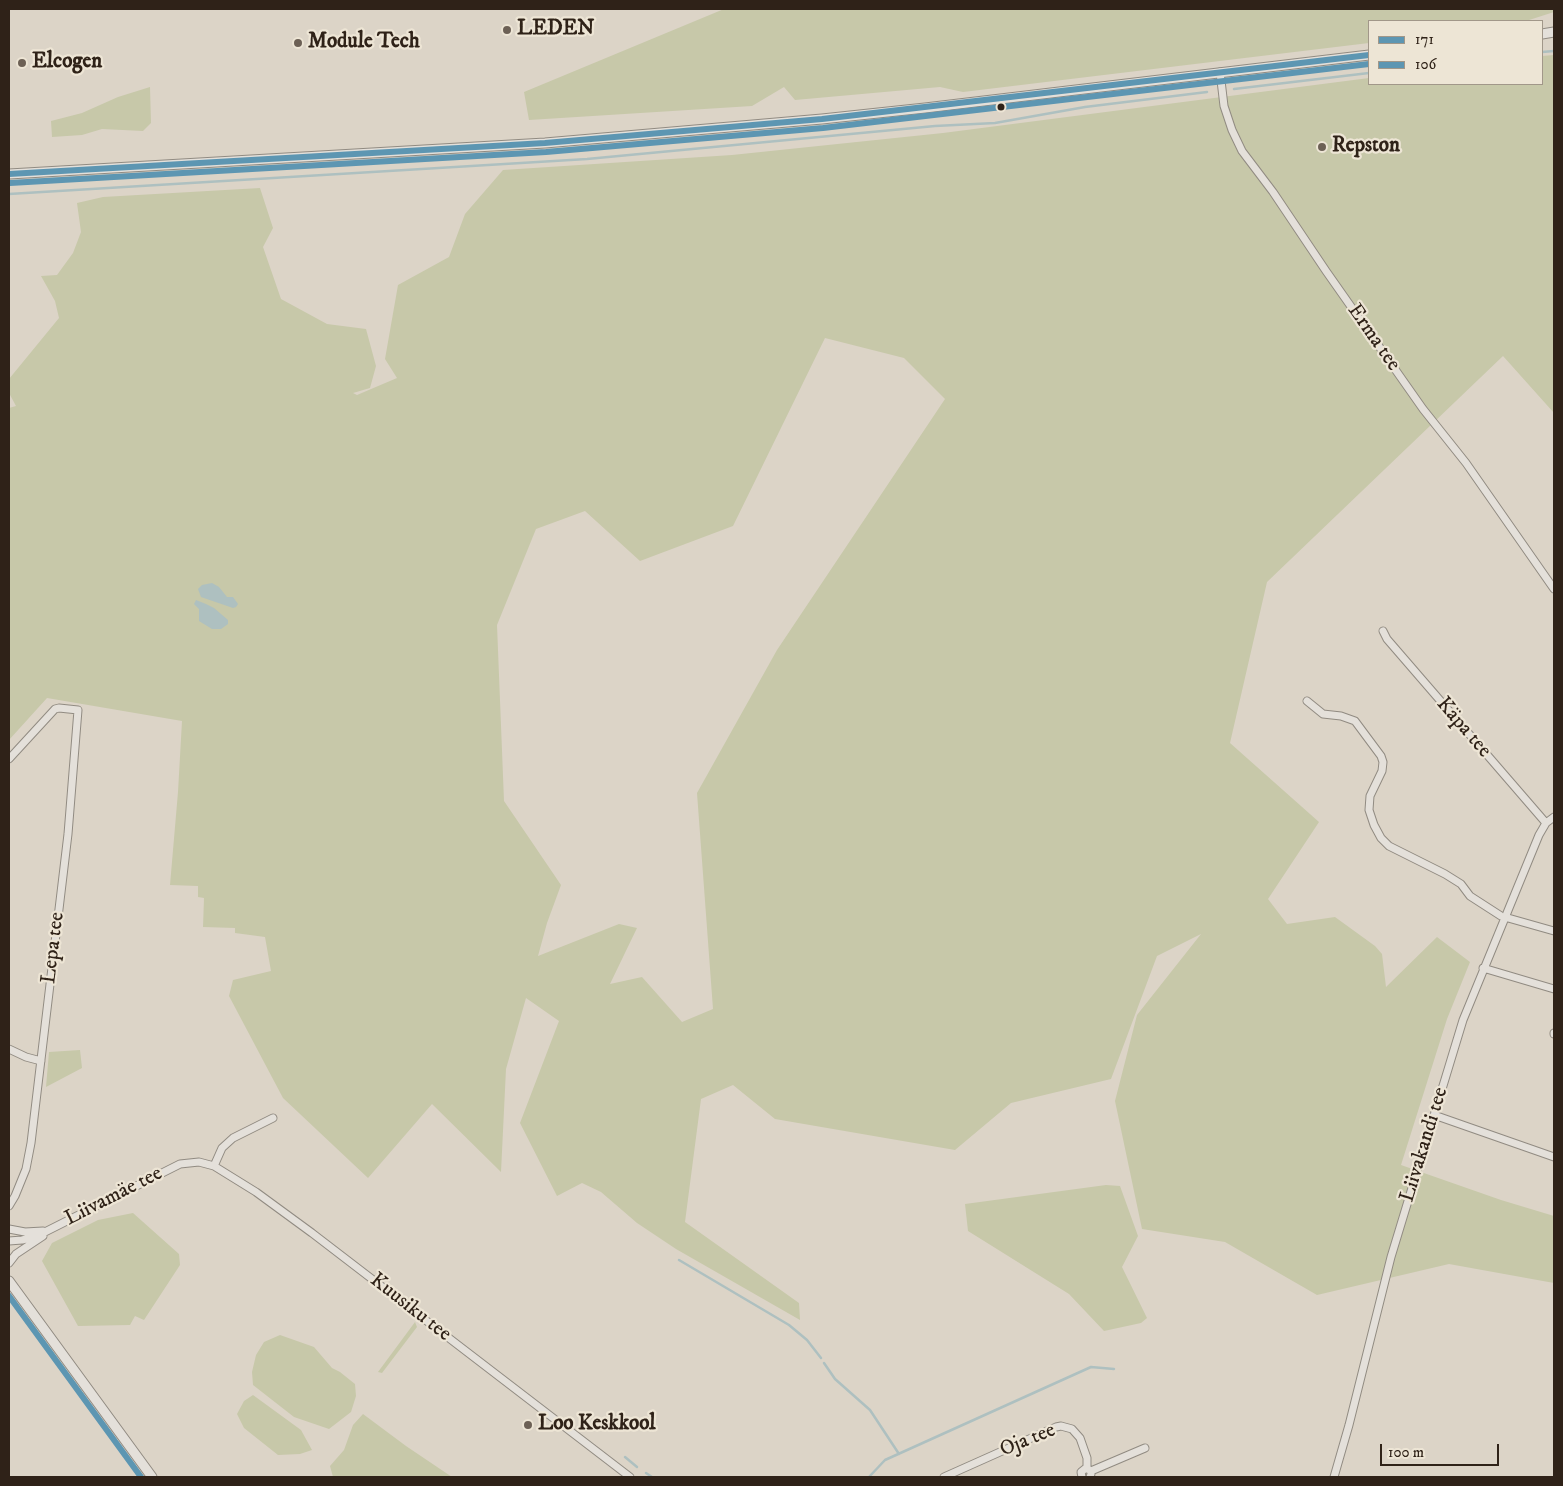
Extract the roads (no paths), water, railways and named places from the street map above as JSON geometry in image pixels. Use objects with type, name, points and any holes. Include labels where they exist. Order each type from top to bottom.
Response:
[{"type":"street","points":[[9,174],[545,144],[925,108],[1368,54]]},
{"type":"street","name":"Erma tee","points":[[1220,72],[1224,106],[1242,151],[1273,192],[1423,409],[1466,463],[1554,589]]},
{"type":"street","name":"Käpa tee","points":[[1383,631],[1387,640],[1546,823]]},
{"type":"street","points":[[1307,701],[1323,714],[1341,716],[1355,721],[1381,756],[1383,762],[1382,771],[1370,796],[1369,810],[1381,838],[1389,846],[1445,874],[1461,884],[1470,896],[1504,917],[1554,931]]},
{"type":"street","name":"Lepa tee","points":[[9,759],[55,709],[78,710],[68,834],[29,1157],[15,1196],[9,1206]]},
{"type":"street","points":[[1546,823],[1554,817]]},
{"type":"street","name":"Liivakandi tee","points":[[1334,1477],[1391,1257],[1463,1020],[1504,917],[1546,823]]},
{"type":"street","points":[[1484,968],[1554,989]]},
{"type":"street","points":[[9,1049],[26,1057],[41,1061]]},
{"type":"street","points":[[1434,1115],[1554,1157]]},
{"type":"street","points":[[214,1166],[218,1154],[234,1138],[273,1118]]},
{"type":"street","name":"Kuusiku tee","points":[[180,1164],[199,1162],[214,1166],[256,1192],[320,1238],[630,1477]]},
{"type":"street","name":"Liivamäe tee","points":[[9,1241],[28,1239],[48,1231],[180,1164]]},
{"type":"street","name":"Lepa tee","points":[[9,1194],[19,1184]]},
{"type":"street","name":"Liivamäe tee","points":[[9,1229],[26,1232],[48,1231]]},
{"type":"street","points":[[9,1263],[16,1254],[48,1231]]},
{"type":"street","points":[[10,1279],[152,1477]]},
{"type":"street","name":"Oja tee","points":[[944,1477],[1061,1426],[1067,1426],[1075,1431],[1080,1438],[1087,1458],[1089,1472]]},
{"type":"street","points":[[1082,1477],[1081,1472],[1089,1472],[1144,1448]]},
{"type":"waterway","points":[[1543,52],[1554,51]]},
{"type":"waterway","points":[[1234,89],[1368,73]]},
{"type":"waterway","points":[[9,194],[587,159],[935,126],[995,123],[1085,107],[1207,92]]},
{"type":"waterway","points":[[679,1260],[789,1325],[807,1340],[821,1358]]},
{"type":"waterway","points":[[824,1363],[835,1379],[870,1410],[899,1454]]},
{"type":"waterway","points":[[869,1477],[885,1460],[1091,1367],[1114,1369]]},
{"type":"waterway","points":[[625,1457],[637,1467]]},
{"type":"waterway","points":[[646,1473],[652,1477]]},
{"type":"place","name":"LEDEN","points":[[507,30]]},
{"type":"place","name":"Module Tech","points":[[298,43]]},
{"type":"place","name":"Elcogen","points":[[22,63]]},
{"type":"place","name":"Repston","points":[[1322,147]]},
{"type":"place","name":"Loo Keskkool","points":[[528,1425]]}]
